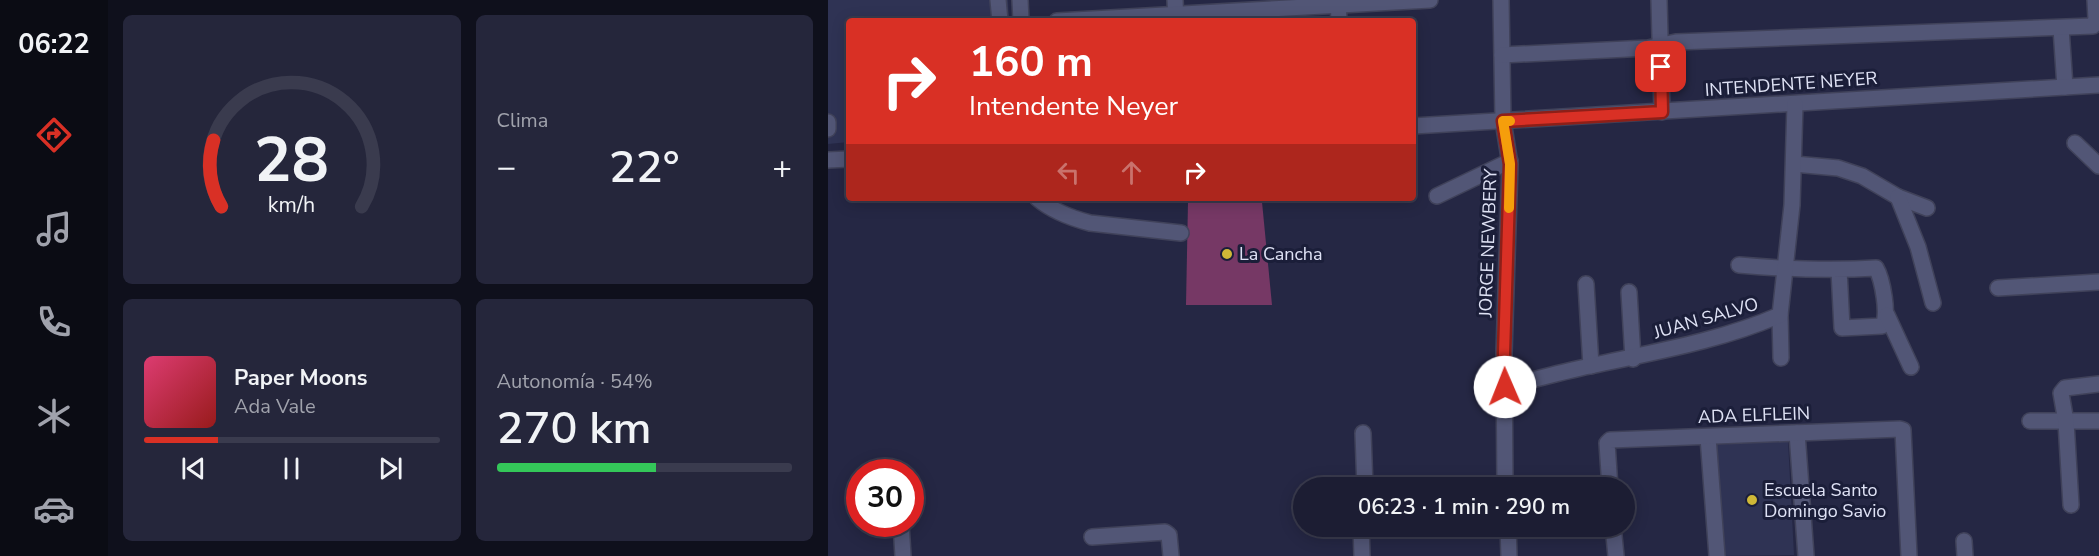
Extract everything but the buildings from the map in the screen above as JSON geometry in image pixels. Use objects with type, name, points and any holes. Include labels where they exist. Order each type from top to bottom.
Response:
[{"type":"street","points":[[998,0],[1000,18]]},
{"type":"street","points":[[1020,0],[1021,18]]},
{"type":"street","points":[[1097,18],[1338,3],[1430,0]]},
{"type":"street","name":"JORGE NEWBERY","points":[[1501,0],[1503,121],[1510,161],[1505,477]]},
{"type":"street","points":[[1659,0],[1662,112]]},
{"type":"street","points":[[1502,55],[1648,48],[1676,42],[2093,26],[2096,19],[2095,0]]},
{"type":"street","points":[[1338,3],[1339,18]]},
{"type":"street","points":[[2061,28],[2065,87]]},
{"type":"street","name":"INTENDENTE NEYER","points":[[1416,126],[2099,85]]},
{"type":"street","name":"JUAN SALVO","points":[[1505,387],[1591,366],[1633,359],[1753,326],[1780,315],[1792,205],[1795,104]]},
{"type":"street","points":[[828,122],[828,129]]},
{"type":"street","points":[[2075,143],[2099,166]]},
{"type":"street","points":[[828,160],[846,159]]},
{"type":"street","points":[[1437,196],[1510,161]]},
{"type":"street","points":[[1794,164],[1838,168],[1862,176],[1898,197],[1927,208]]},
{"type":"street","points":[[1898,197],[1918,247],[1933,303]]},
{"type":"street","points":[[1040,201],[1076,220],[1181,233]]},
{"type":"street","points":[[1739,265],[1784,269],[1878,269],[1887,315],[1911,367]]},
{"type":"street","points":[[1839,270],[1842,327],[1882,326],[1886,323],[1887,315]]},
{"type":"street","points":[[1998,288],[2099,282]]},
{"type":"street","points":[[1586,284],[1591,366]]},
{"type":"street","points":[[1629,292],[1633,359]]},
{"type":"street","points":[[1780,315],[1781,358]]},
{"type":"street","points":[[2071,505],[2066,422],[2061,393],[2062,390],[2099,384]]},
{"type":"street","points":[[2030,421],[2099,420]]},
{"type":"street","name":"ADA ELFLEIN","points":[[1610,477],[1608,441],[1902,429],[1909,556]]},
{"type":"street","points":[[1363,433],[1365,477]]},
{"type":"street","points":[[1797,433],[1806,556]]},
{"type":"street","points":[[1708,437],[1717,556]]},
{"type":"street","points":[[1092,537],[1165,532],[1169,535],[1171,556]]},
{"type":"street","points":[[902,537],[903,556]]},
{"type":"street","points":[[1361,537],[1362,556]]},
{"type":"street","points":[[1508,537],[1509,556]]},
{"type":"street","points":[[1615,537],[1616,556]]},
{"type":"shaded area","points":[[828,0],[1008,0],[1009,18],[846,18],[846,142],[828,144]]},
{"type":"shaded area","name":"La Cancha","points":[[1188,202],[1262,202],[1272,305],[1186,305]]},
{"type":"shaded area","name":"Escuela Santo Domingo Savio","points":[[1788,441],[1794,555],[1717,556],[1711,445]]},
{"type":"slow traffic","points":[[1509,208],[1510,164],[1503,121],[1510,121]]},
{"type":"place","name":"La Cancha","points":[[1227,254]]},
{"type":"place","name":"Escuela Santo Domingo Savio","points":[[1752,500]]},
{"type":"route","points":[[1505,387],[1510,164],[1503,121],[1662,112],[1661,67]]}]
